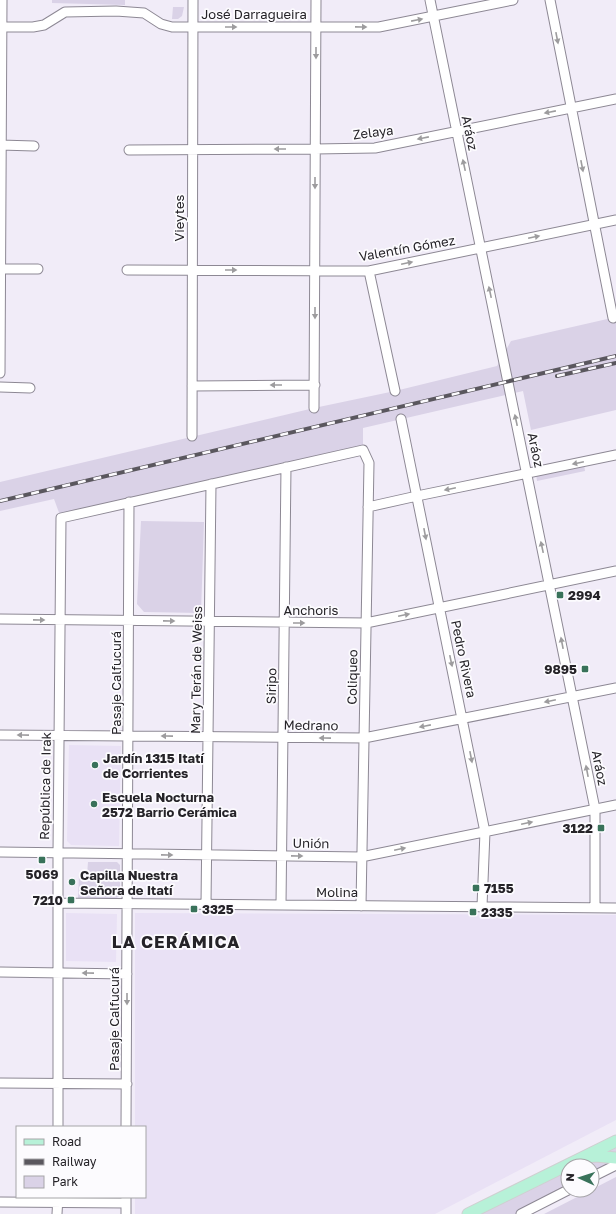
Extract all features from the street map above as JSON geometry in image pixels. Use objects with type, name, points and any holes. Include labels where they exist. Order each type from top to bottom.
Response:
[{"type":"main road","points":[[583,1158],[616,1142]]},
{"type":"main road","points":[[583,1158],[596,1156],[616,1158]]},
{"type":"main road","points":[[468,1214],[560,1169]]},
{"type":"street","points":[[0,373],[2,0]]},
{"type":"street","name":"Vieytes","points":[[192,436],[193,0]]},
{"type":"street","points":[[314,408],[316,0]]},
{"type":"street","name":"Aráoz","points":[[430,0],[595,809],[595,907]]},
{"type":"street","name":"José Darragueira","points":[[1,27],[33,27],[44,25],[65,12],[116,11],[144,13],[161,24],[172,27],[379,27],[513,0]]},
{"type":"street","points":[[550,0],[612,318]]},
{"type":"street","name":"Zelaya","points":[[129,150],[316,150],[375,148],[616,99]]},
{"type":"street","points":[[1,145],[34,146]]},
{"type":"street","name":"Valentín Gómez","points":[[127,270],[369,271],[616,220]]},
{"type":"street","points":[[0,269],[38,269]]},
{"type":"street","points":[[369,271],[395,391]]},
{"type":"street","points":[[192,386],[314,385]]},
{"type":"street","points":[[0,387],[30,388]]},
{"type":"street","name":"Pedro Rivera","points":[[401,419],[418,496],[485,832],[482,906]]},
{"type":"street","name":"Coliqueo","points":[[286,467],[363,450],[369,463],[361,906]]},
{"type":"street","points":[[368,507],[616,455]]},
{"type":"street","points":[[129,502],[286,467]]},
{"type":"street","name":"Siripo","points":[[281,905],[286,467]]},
{"type":"street","name":"Mary Terán de Weiss","points":[[206,904],[211,484]]},
{"type":"street","name":"República de Irak","points":[[58,1126],[57,972],[62,518],[129,502]]},
{"type":"street","name":"Pasaje Calfucurá","points":[[126,1126],[129,502]]},
{"type":"street","name":"Anchoris","points":[[0,619],[366,623],[616,571]]},
{"type":"street","name":"Medrano","points":[[0,735],[364,738],[616,688]]},
{"type":"street","name":"Unión","points":[[0,852],[361,857],[616,805]]},
{"type":"street","name":"Molina","points":[[58,903],[616,908]]},
{"type":"street","points":[[0,972],[127,974]]},
{"type":"street","points":[[0,1083],[127,1084]]},
{"type":"street","points":[[600,1173],[616,1165]]},
{"type":"street","points":[[521,1214],[560,1194]]},
{"type":"street","points":[[58,1200],[58,1214]]},
{"type":"street","points":[[0,1202],[126,1200],[126,1214]]},
{"type":"shaded area","name":"Escuela Nocturna 2572 Barrio Cerámica","points":[[69,745],[121,746],[119,846],[71,845],[67,841]]},
{"type":"shaded area","points":[[66,913],[117,914],[116,962],[66,961]]},
{"type":"shaded area","points":[[135,913],[616,915],[616,1120],[435,1214],[135,1214],[135,1198],[146,1198],[146,1126],[135,1126]]},
{"type":"green space","points":[[52,0],[125,0],[125,5],[52,3]]},
{"type":"green space","points":[[173,7],[184,7],[182,16],[178,19],[172,19]]},
{"type":"green space","points":[[616,317],[616,410],[531,430],[523,391],[363,428],[363,450],[61,518],[54,499],[0,511],[0,482],[497,366],[511,341]]},
{"type":"green space","points":[[584,464],[585,471],[537,481],[536,474]]},
{"type":"green space","points":[[141,521],[204,522],[201,613],[144,612],[137,604]]},
{"type":"green space","points":[[88,862],[117,862],[120,865],[120,896],[117,898],[78,898],[79,875],[87,875]]},
{"type":"green space","points":[[616,1141],[616,1165],[600,1173],[600,1158],[582,1158]]},
{"type":"green space","points":[[560,1169],[560,1194],[521,1214],[468,1214]]},
{"type":"green space","points":[[616,1177],[616,1214],[544,1214],[575,1198],[600,1198],[600,1185]]},
{"type":"railway","points":[[0,501],[616,356]]},
{"type":"railway","points":[[557,376],[616,363]]},
{"type":"place","name":"2994","points":[[560,595]]},
{"type":"place","name":"9895","points":[[585,669]]},
{"type":"place","name":"Jardín 1315 Itatí de Corrientes","points":[[95,765]]},
{"type":"place","name":"Escuela Nocturna 2572 Barrio Cerámica","points":[[94,804]]},
{"type":"place","name":"3122","points":[[601,828]]},
{"type":"place","name":"5069","points":[[42,860]]},
{"type":"place","name":"Capilla Nuestra Señora de Itatí","points":[[72,882]]},
{"type":"place","name":"7155","points":[[476,888]]},
{"type":"place","name":"7210","points":[[71,900]]},
{"type":"place","name":"3325","points":[[194,909]]},
{"type":"place","name":"2335","points":[[473,912]]},
{"type":"district","name":"LA CERÁMICA","points":[[176,941]]}]
